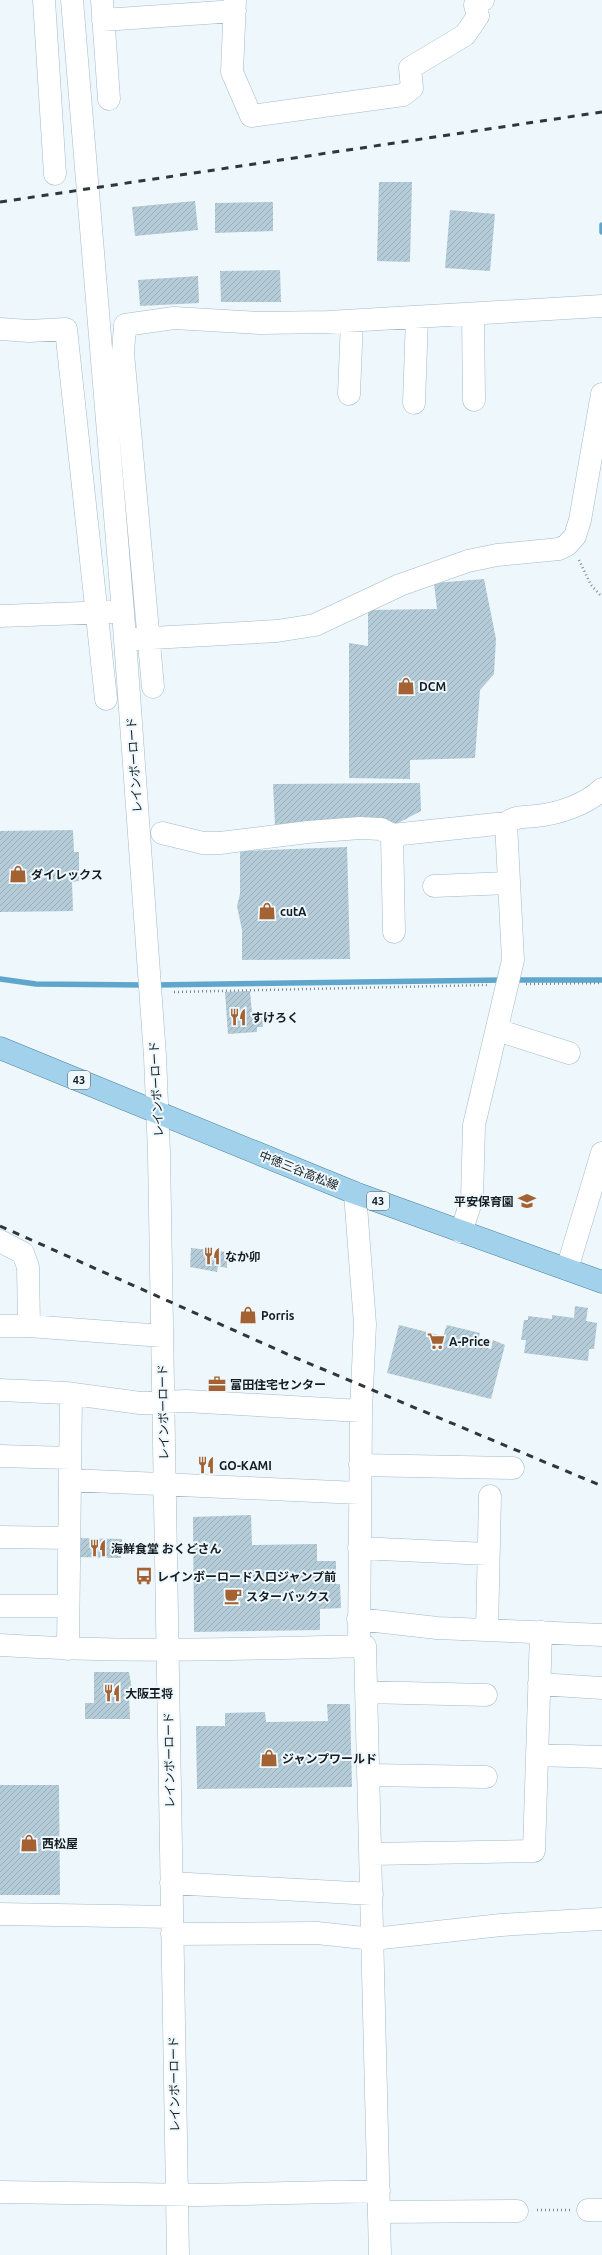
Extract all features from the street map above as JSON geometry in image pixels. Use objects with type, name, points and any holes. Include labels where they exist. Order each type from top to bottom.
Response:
[{"type":"main road","name":"中徳三谷高松線","points":[[0,1048],[355,1193],[602,1282]]},
{"type":"street","points":[[44,0],[55,174]]},
{"type":"street","name":"レインボーロード","points":[[72,0],[123,612],[158,1112],[178,2255]]},
{"type":"street","points":[[109,99],[102,10],[235,6],[232,72],[251,116],[403,95],[412,88],[410,68],[465,35],[478,16],[475,5],[484,0]]},
{"type":"street","points":[[153,687],[123,353],[125,324],[174,318],[260,323],[352,321],[602,306]]},
{"type":"street","points":[[473,314],[474,400]]},
{"type":"street","points":[[414,403],[417,317]]},
{"type":"street","points":[[349,394],[352,321]]},
{"type":"street","points":[[0,329],[29,331],[66,329],[106,699]]},
{"type":"street","points":[[125,640],[277,631],[315,625],[400,585],[468,561],[497,555],[550,551],[570,542],[575,536],[580,520],[602,394]]},
{"type":"street","points":[[0,616],[123,612]]},
{"type":"street","points":[[162,833],[203,843],[220,844],[300,833],[360,828],[381,829],[392,835],[506,823],[514,817],[557,812],[595,796],[602,789]]},
{"type":"street","points":[[461,1232],[472,1199],[474,1125],[513,960],[506,823]]},
{"type":"street","points":[[392,835],[394,932]]},
{"type":"street","points":[[434,886],[509,883]]},
{"type":"street","points":[[496,1030],[569,1053]]},
{"type":"street","points":[[567,1269],[601,1162]]},
{"type":"street","points":[[355,1193],[365,1324],[359,1493],[359,1646]]},
{"type":"street","points":[[0,1242],[23,1253],[28,1267],[29,1326]]},
{"type":"street","points":[[0,1326],[29,1326],[162,1336]]},
{"type":"street","points":[[0,1390],[70,1394],[140,1403],[186,1401],[361,1411]]},
{"type":"street","points":[[68,1649],[70,1394]]},
{"type":"street","points":[[0,1456],[70,1458]]},
{"type":"street","points":[[360,1465],[513,1468]]},
{"type":"street","points":[[70,1480],[359,1493]]},
{"type":"street","points":[[487,1630],[490,1496]]},
{"type":"street","points":[[0,1537],[69,1538]]},
{"type":"street","points":[[359,1548],[488,1554]]},
{"type":"street","points":[[0,1606],[68,1606]]},
{"type":"street","points":[[358,1619],[438,1628],[602,1635]]},
{"type":"street","points":[[371,1854],[534,1851],[541,1632]]},
{"type":"street","points":[[0,1644],[68,1649],[167,1650],[365,1646],[380,2255]]},
{"type":"street","points":[[539,1684],[602,1688]]},
{"type":"street","points":[[366,1692],[486,1695]]},
{"type":"street","points":[[537,1755],[602,1757]]},
{"type":"street","points":[[368,1776],[486,1777]]},
{"type":"street","points":[[171,1883],[372,1894]]},
{"type":"street","points":[[0,1914],[172,1926],[317,1933],[373,1939],[501,1924],[602,1920]]},
{"type":"street","points":[[0,2192],[176,2195],[379,2202],[517,2211]]},
{"type":"path","points":[[570,542],[591,585],[602,597]]},
{"type":"path","points":[[174,992],[508,981],[602,983]]},
{"type":"path","points":[[517,2211],[595,2210]]},
{"type":"building","points":[[379,182],[412,182],[410,262],[377,261]]},
{"type":"building","points":[[195,201],[198,230],[135,236],[132,207]]},
{"type":"building","points":[[273,202],[273,231],[215,233],[215,203]]},
{"type":"building","points":[[450,210],[495,214],[490,271],[445,268]]},
{"type":"building","points":[[280,270],[281,302],[221,302],[220,271]]},
{"type":"building","points":[[198,276],[199,303],[140,306],[138,280]]},
{"type":"building","points":[[484,579],[496,639],[494,674],[480,690],[475,758],[410,760],[410,779],[349,778],[349,643],[368,646],[368,610],[437,609],[434,583]]},
{"type":"building","points":[[420,783],[421,811],[398,823],[275,826],[273,784]]},
{"type":"building","points":[[73,830],[74,852],[79,852],[79,881],[72,882],[73,911],[0,912],[0,831]]},
{"type":"building","points":[[347,847],[350,959],[242,960],[242,930],[237,906],[240,894],[240,851]]},
{"type":"building","points":[[250,991],[252,1013],[262,1013],[263,1027],[257,1027],[257,1032],[228,1034],[225,992]]},
{"type":"building","points":[[191,1248],[227,1252],[227,1268],[218,1266],[217,1272],[190,1267]]},
{"type":"building","points":[[575,1306],[588,1308],[586,1321],[597,1323],[594,1349],[589,1349],[588,1361],[524,1353],[526,1340],[521,1340],[524,1320],[528,1320],[528,1316],[552,1319],[552,1315],[574,1318]]},
{"type":"building","points":[[399,1325],[443,1336],[447,1325],[480,1333],[477,1345],[491,1349],[493,1340],[505,1345],[491,1399],[387,1373]]},
{"type":"building","points":[[251,1515],[252,1545],[317,1544],[317,1561],[336,1561],[336,1584],[340,1584],[341,1608],[320,1609],[320,1630],[194,1632],[193,1517]]},
{"type":"building","name":"海鮮食堂 おくどさん","points":[[75,1538],[122,1539],[121,1558],[75,1557]]},
{"type":"building","points":[[94,1672],[129,1672],[133,1696],[129,1696],[130,1719],[85,1719],[85,1703],[94,1703]]},
{"type":"building","points":[[327,1704],[350,1704],[352,1787],[197,1789],[196,1726],[225,1726],[225,1713],[265,1712],[266,1722],[328,1721]]},
{"type":"building","points":[[0,1785],[59,1785],[60,1895],[0,1895]]},
{"type":"waterway","points":[[602,225],[602,232]]},
{"type":"waterway","points":[[0,979],[36,984],[145,985]]},
{"type":"waterway","points":[[154,985],[503,980]]},
{"type":"waterway","points":[[514,980],[602,980]]},
{"type":"railway","points":[[0,202],[602,112]]},
{"type":"railway","points":[[0,1226],[296,1358],[602,1486]]},
{"type":"place","name":"DCM","points":[[406,686]]},
{"type":"place","name":"ダイレックス","points":[[18,874]]},
{"type":"place","name":"cutA","points":[[267,911]]},
{"type":"place","name":"すけろく","points":[[238,1017]]},
{"type":"place","name":"平安保育園","points":[[527,1201]]},
{"type":"place","name":"なか卯","points":[[212,1256]]},
{"type":"place","name":"Porris","points":[[248,1315]]},
{"type":"place","name":"A-Price","points":[[436,1341]]},
{"type":"place","name":"富田住宅センター","points":[[217,1384]]},
{"type":"place","name":"GO-KAMI","points":[[206,1465]]},
{"type":"place","name":"海鮮食堂 おくどさん","points":[[98,1548]]},
{"type":"place","name":"レインボーロード入口ジャンプ前","points":[[144,1576]]},
{"type":"place","name":"スターバックス","points":[[233,1596]]},
{"type":"place","name":"大阪王将","points":[[112,1693]]},
{"type":"place","name":"ジャンプワールド","points":[[269,1758]]},
{"type":"place","name":"西松屋","points":[[29,1843]]}]
